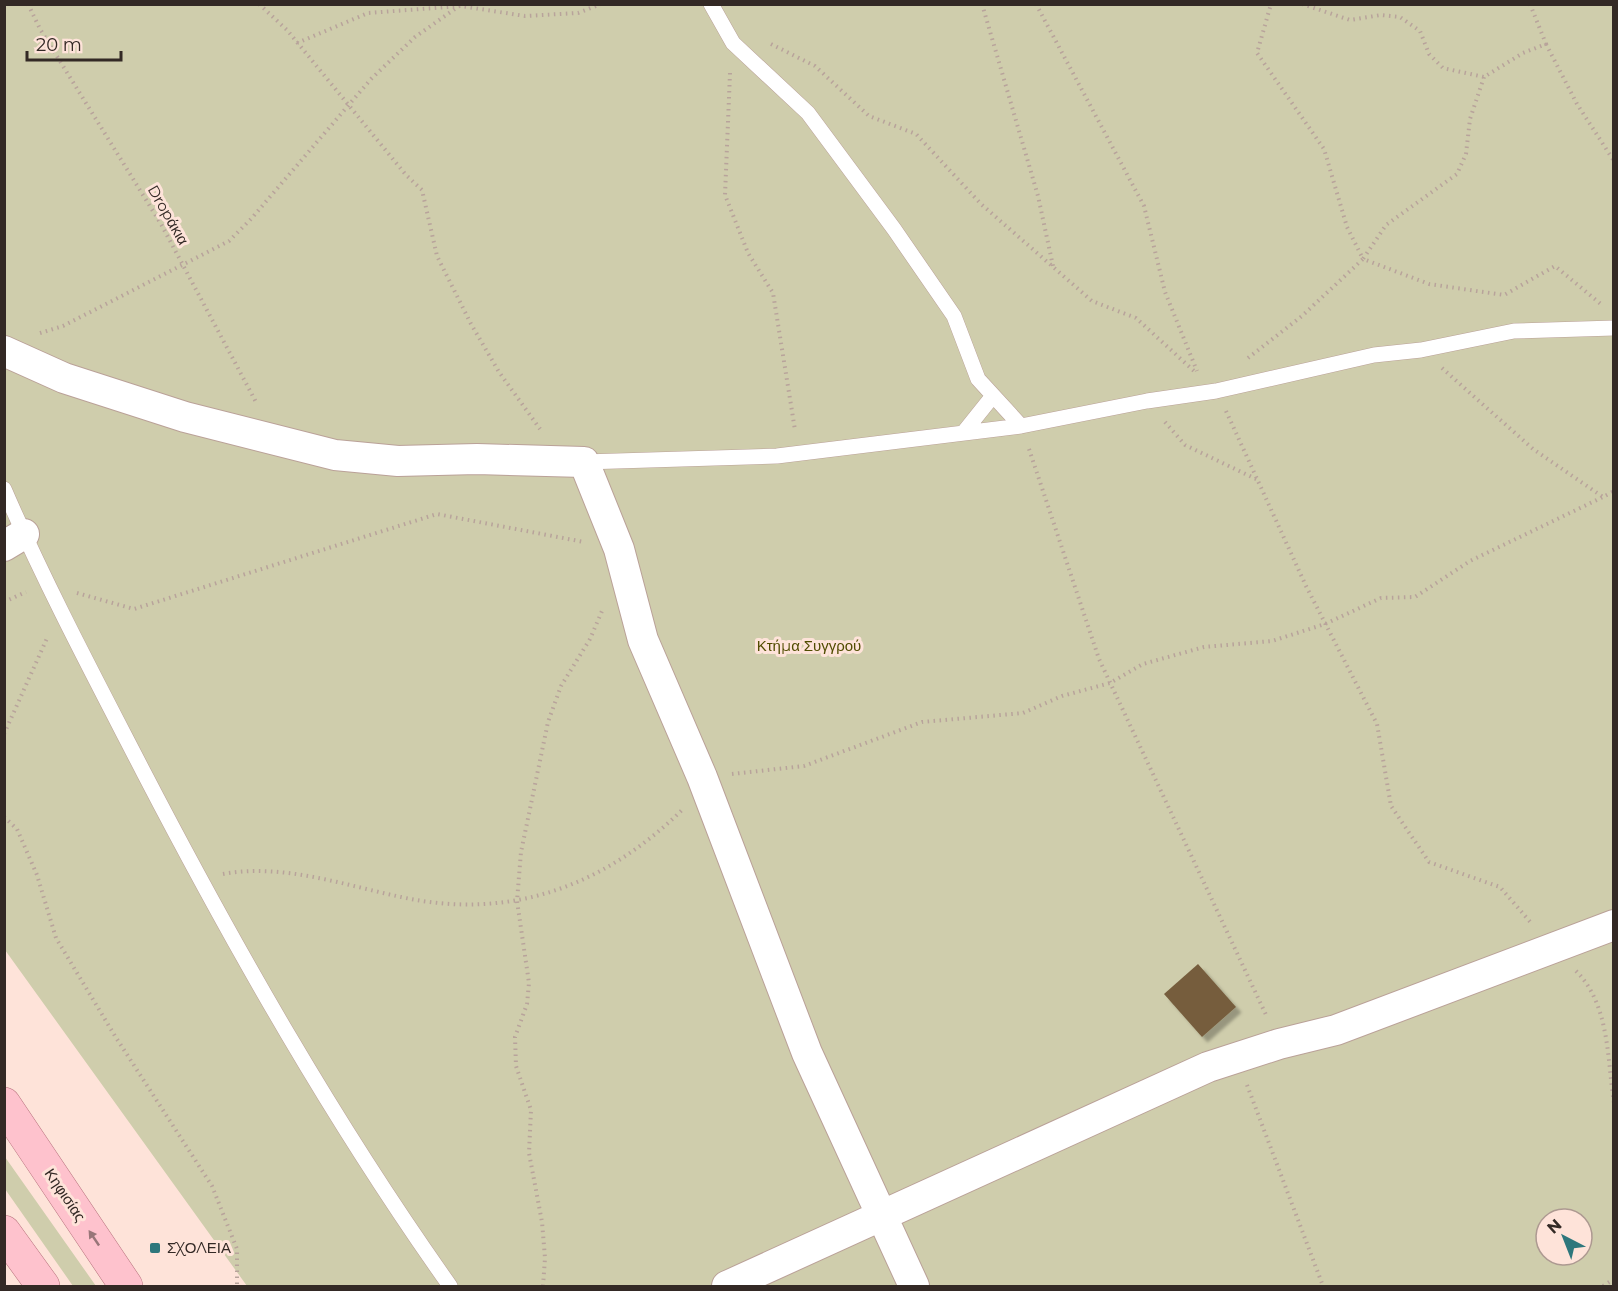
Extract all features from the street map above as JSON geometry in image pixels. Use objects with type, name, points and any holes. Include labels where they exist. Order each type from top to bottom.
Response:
[{"type":"main road","name":"Κηφισίας","points":[[4,1104],[126,1287]]},
{"type":"main road","points":[[10,1253],[43,1287]]},
{"type":"street","points":[[4,351],[64,378],[185,417],[335,455],[398,461],[477,459],[584,462],[619,549],[644,640],[702,777],[807,1053],[883,1214],[914,1287]]},
{"type":"street","points":[[727,1287],[883,1214],[1236,1057],[1336,1030],[1552,947],[1614,926]]},
{"type":"lane","points":[[711,4],[733,43],[808,113],[894,229],[954,316],[978,379],[992,397],[1021,426]]},
{"type":"lane","points":[[584,462],[798,453],[1021,426],[1147,401],[1216,391],[1374,355],[1421,350],[1514,332],[1614,328]]},
{"type":"lane","points":[[964,432],[992,397]]},
{"type":"lane","points":[[4,489],[14,540],[48,583],[199,879],[276,1016],[450,1287]]},
{"type":"path","name":"Dropάκια","points":[[28,4],[40,29],[161,225],[278,442]]},
{"type":"path","points":[[259,4],[297,43],[406,175],[422,190],[437,256],[499,372],[545,435],[584,462]]},
{"type":"path","points":[[297,43],[368,12],[462,5],[525,16],[578,13],[601,4]]},
{"type":"path","points":[[982,4],[1038,196],[1054,267]]},
{"type":"path","points":[[767,41],[815,66],[869,116],[916,134],[981,204],[1092,301],[1136,318],[1175,356],[1198,374],[1165,292],[1144,206],[1036,4]]},
{"type":"path","points":[[1271,4],[1257,53],[1324,149],[1347,227],[1363,259],[1429,284],[1504,295],[1556,266],[1605,308]]},
{"type":"path","points":[[1302,4],[1350,20],[1381,15],[1400,17],[1420,31],[1429,54],[1443,68],[1484,77]]},
{"type":"path","points":[[1530,4],[1546,44],[1577,104],[1614,161]]},
{"type":"path","points":[[34,335],[63,326],[182,263],[229,241],[251,219],[348,104],[415,37],[462,5]]},
{"type":"path","points":[[733,43],[724,195],[748,253],[773,293],[798,453]]},
{"type":"path","points":[[1546,44],[1523,53],[1484,77],[1470,119],[1466,154],[1457,174],[1386,225],[1363,259],[1302,316],[1253,354],[1216,391],[1325,624],[1377,724],[1391,806],[1429,862],[1500,887],[1552,947],[1585,980],[1605,1027],[1614,1103]]},
{"type":"path","points":[[1421,350],[1533,449],[1603,497]]},
{"type":"path","points":[[1147,401],[1185,445],[1258,480]]},
{"type":"path","points":[[1021,426],[1099,659],[1279,1044]]},
{"type":"path","points":[[199,879],[232,873],[272,872],[335,881],[404,898],[465,904],[517,901],[560,889],[612,867],[660,831],[685,807],[702,777],[804,766],[922,722],[1023,713],[1062,696],[1110,683],[1143,664],[1204,647],[1272,641],[1325,624],[1381,598],[1415,597],[1470,561],[1614,491]]},
{"type":"path","points":[[4,734],[43,650],[53,619],[48,583],[134,609],[437,514],[619,549]]},
{"type":"path","points":[[543,1287],[545,1258],[542,1222],[530,1153],[531,1110],[516,1066],[515,1037],[527,1004],[529,983],[517,901],[521,852],[548,722],[561,686],[590,639],[606,601]]},
{"type":"path","points":[[4,817],[17,829],[37,875],[56,939],[115,1036],[212,1186],[237,1249],[237,1287]]},
{"type":"path","points":[[1236,1057],[1323,1287]]},
{"type":"path","points":[[1603,1287],[1614,1279]]},
{"type":"green space","name":"Κτήμα Συγγρού","points":[[4,5],[1613,5],[1613,1286],[247,1286],[5,950]]},
{"type":"green space","points":[[5,1157],[96,1286],[73,1286],[5,1189]]},
{"type":"building","points":[[1198,964],[1236,1007],[1202,1037],[1164,994]]},
{"type":"place","name":"ΣΧΟΛΕΙΑ","points":[[155,1248]]}]
